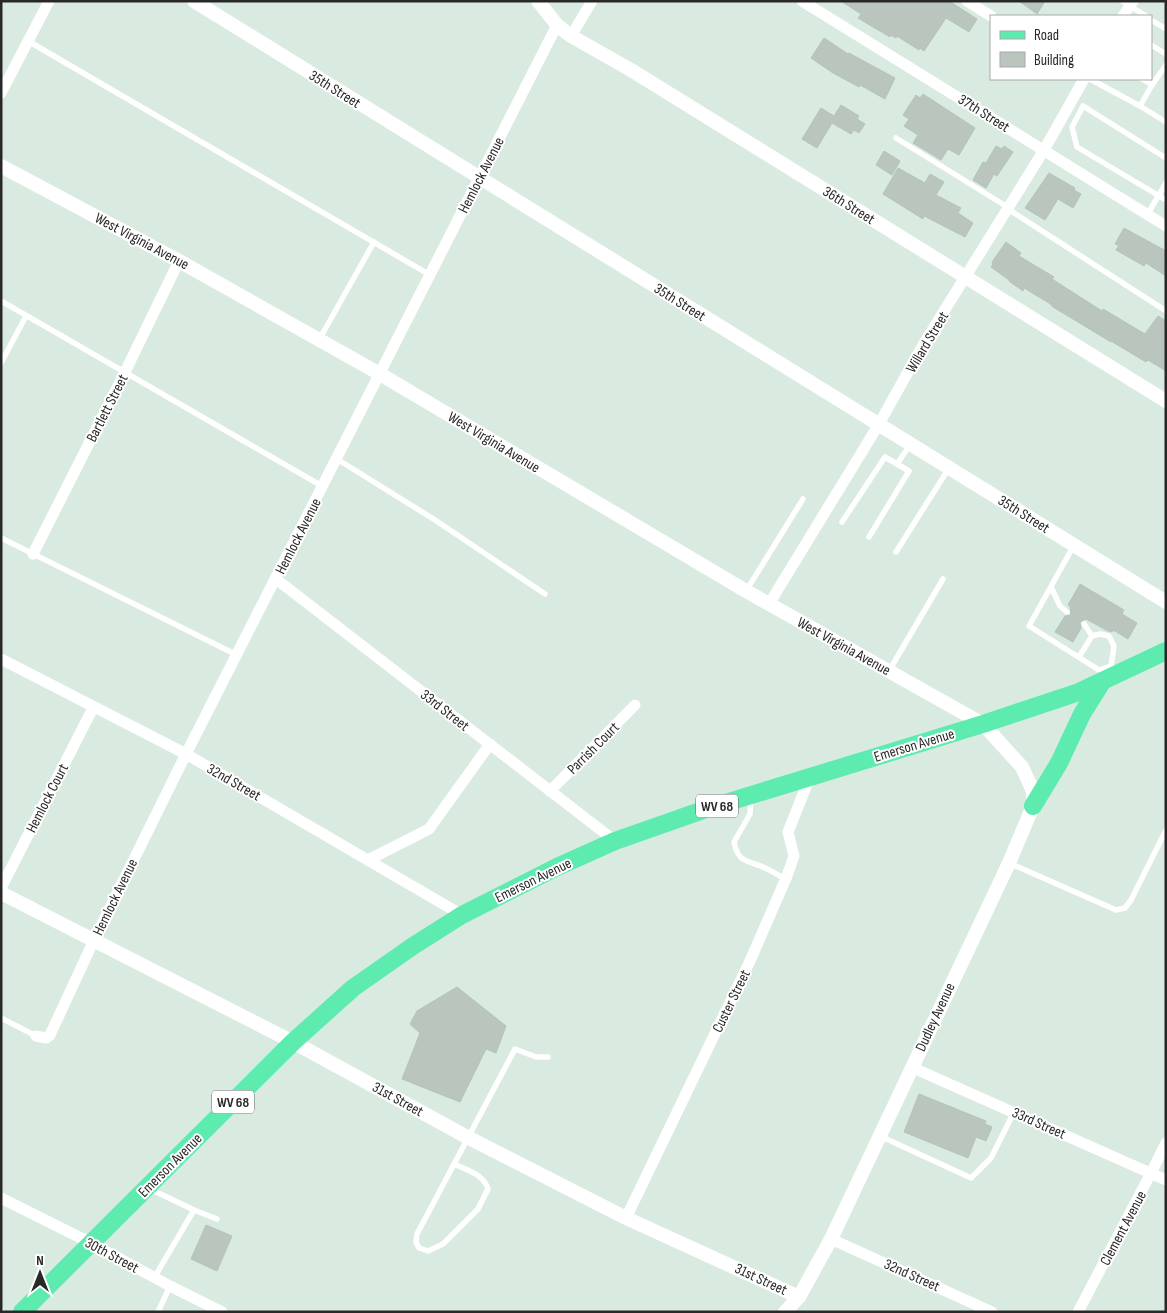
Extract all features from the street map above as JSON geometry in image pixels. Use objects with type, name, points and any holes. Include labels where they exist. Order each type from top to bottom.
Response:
[{"type":"main road","name":"Emerson Avenue","points":[[22,1312],[293,1042],[354,988],[413,946],[462,915],[557,867],[615,841],[709,808],[982,724],[1079,692],[1102,682],[1115,670],[1166,651]]},
{"type":"main road","points":[[1033,806],[1059,763],[1082,714],[1102,682]]},
{"type":"street","points":[[1,94],[48,1]]},
{"type":"street","name":"35th Street","points":[[194,1],[1166,602]]},
{"type":"street","name":"36th Street","points":[[538,1],[557,25],[571,36],[640,75],[1166,401]]},
{"type":"street","points":[[571,36],[592,1]]},
{"type":"street","name":"37th Street","points":[[802,1],[1166,226]]},
{"type":"street","points":[[967,1],[990,15]]},
{"type":"street","name":"Hemlock Avenue","points":[[36,1036],[46,1038],[50,1035],[94,940],[186,754],[557,25]]},
{"type":"street","name":"Willard Street","points":[[769,604],[880,424],[924,346],[1044,150],[1083,80]]},
{"type":"street","name":"West Virginia Avenue","points":[[1,166],[179,261],[380,374],[746,591],[982,724]]},
{"type":"street","name":"Bartlett Street","points":[[32,554],[125,372],[179,261]]},
{"type":"street","name":"33rd Street","points":[[276,579],[615,841]]},
{"type":"street","name":"32nd Street","points":[[1,659],[93,708],[186,754],[462,915]]},
{"type":"street","name":"Parrish Court","points":[[550,791],[635,705]]},
{"type":"street","name":"Hemlock Court","points":[[1,888],[93,708]]},
{"type":"street","points":[[982,724],[1022,768],[1033,791],[1033,806]]},
{"type":"street","points":[[368,860],[430,829],[490,744]]},
{"type":"street","name":"Custer Street","points":[[626,1218],[750,961],[785,879],[794,856],[788,832],[810,777]]},
{"type":"street","name":"Dudley Avenue","points":[[785,1312],[799,1297],[831,1239],[1033,806]]},
{"type":"street","name":"31st Street","points":[[1,893],[293,1042],[467,1137],[626,1218],[799,1297]]},
{"type":"street","name":"33rd Street","points":[[912,1067],[1166,1180]]},
{"type":"street","name":"Clement Avenue","points":[[1078,1312],[1166,1143]]},
{"type":"street","name":"30th Street","points":[[1,1198],[222,1312]]},
{"type":"street","name":"32nd Street","points":[[831,1239],[992,1312]]},
{"type":"lane","points":[[1127,6],[1144,15]]},
{"type":"lane","points":[[1152,21],[1166,29]]},
{"type":"lane","points":[[28,41],[430,275]]},
{"type":"lane","points":[[1152,46],[1166,54]]},
{"type":"lane","points":[[1140,106],[1166,65]]},
{"type":"lane","points":[[1092,80],[1166,122]]},
{"type":"lane","points":[[1144,80],[1152,85]]},
{"type":"lane","points":[[1166,158],[1083,106],[1072,127],[1077,147],[1166,200]]},
{"type":"lane","points":[[896,138],[1166,311]]},
{"type":"lane","points":[[1147,215],[1166,183]]},
{"type":"lane","points":[[319,340],[374,242]]},
{"type":"lane","points":[[1,301],[322,486]]},
{"type":"lane","points":[[1,363],[26,316]]},
{"type":"lane","points":[[897,464],[911,444]]},
{"type":"lane","points":[[842,522],[885,457],[909,471],[869,537]]},
{"type":"lane","points":[[337,459],[436,520],[545,594]]},
{"type":"lane","points":[[896,552],[949,468]]},
{"type":"lane","points":[[746,591],[803,499]]},
{"type":"lane","points":[[1,538],[237,655]]},
{"type":"lane","points":[[1074,545],[1029,626],[1099,670],[1115,670],[1114,646],[1109,636],[1100,634],[1092,636],[1079,657]]},
{"type":"lane","points":[[889,671],[943,578]]},
{"type":"lane","points":[[1051,587],[1060,606],[1067,612]]},
{"type":"lane","points":[[1084,624],[1092,636]]},
{"type":"lane","points":[[752,795],[750,814],[734,842],[736,852],[743,860],[763,867],[785,879]]},
{"type":"lane","points":[[1008,863],[1116,910],[1125,908],[1131,900],[1166,830]]},
{"type":"lane","points":[[1,1018],[36,1036]]},
{"type":"lane","points":[[454,1164],[478,1176],[486,1183],[488,1189],[478,1209],[443,1244],[428,1251],[418,1248],[416,1242],[417,1234],[514,1048],[536,1057],[548,1057]]},
{"type":"lane","points":[[880,1136],[971,1178],[991,1158],[1014,1112]]},
{"type":"lane","points":[[147,1188],[217,1220]]},
{"type":"lane","points":[[154,1278],[194,1210]]},
{"type":"lane","points":[[158,1312],[170,1286]]},
{"type":"building","points":[[841,1],[949,1],[977,19],[969,32],[946,18],[924,51],[920,48],[919,50],[897,36],[896,38],[891,35],[890,37],[858,18],[861,14]]},
{"type":"building","points":[[1019,1],[1045,1],[1037,14]]},
{"type":"building","points":[[824,38],[848,54],[895,78],[885,99],[833,73],[811,58]]},
{"type":"building","points":[[923,94],[975,128],[959,155],[948,149],[941,160],[913,143],[918,135],[904,126],[909,119],[903,115],[916,95],[920,98]]},
{"type":"building","points":[[841,105],[859,116],[857,119],[865,124],[859,133],[854,130],[851,134],[832,123],[817,148],[802,139],[821,108],[834,116]]},
{"type":"building","points":[[996,146],[1002,149],[1004,146],[1013,152],[997,176],[994,174],[986,188],[973,180],[983,162],[986,163]]},
{"type":"building","points":[[884,151],[900,161],[892,175],[876,165]]},
{"type":"building","points":[[898,168],[925,183],[930,174],[944,182],[936,195],[961,208],[958,213],[973,223],[965,237],[924,216],[923,219],[883,194]]},
{"type":"building","points":[[1049,173],[1075,188],[1074,190],[1081,194],[1073,208],[1058,199],[1045,220],[1025,208]]},
{"type":"building","points":[[1124,228],[1166,251],[1166,276],[1146,263],[1144,266],[1116,250],[1119,245],[1115,244]]},
{"type":"building","points":[[1006,242],[1021,253],[1019,256],[1054,277],[1052,279],[1102,311],[1103,309],[1145,334],[1158,316],[1166,321],[1166,371],[1111,342],[1024,288],[1023,291],[991,267],[992,262]]},
{"type":"building","points":[[1080,584],[1124,610],[1122,614],[1137,623],[1128,639],[1113,630],[1112,632],[1108,631],[1086,619],[1080,622],[1081,628],[1073,642],[1055,632],[1065,616],[1071,615],[1070,606],[1068,605]]},
{"type":"building","points":[[457,987],[506,1026],[496,1053],[486,1049],[460,1102],[402,1079],[420,1033],[410,1024],[417,1011]]},
{"type":"building","points":[[919,1094],[986,1121],[985,1124],[992,1127],[986,1141],[976,1137],[968,1158],[904,1132]]},
{"type":"building","points":[[206,1225],[232,1236],[217,1271],[191,1259]]}]
